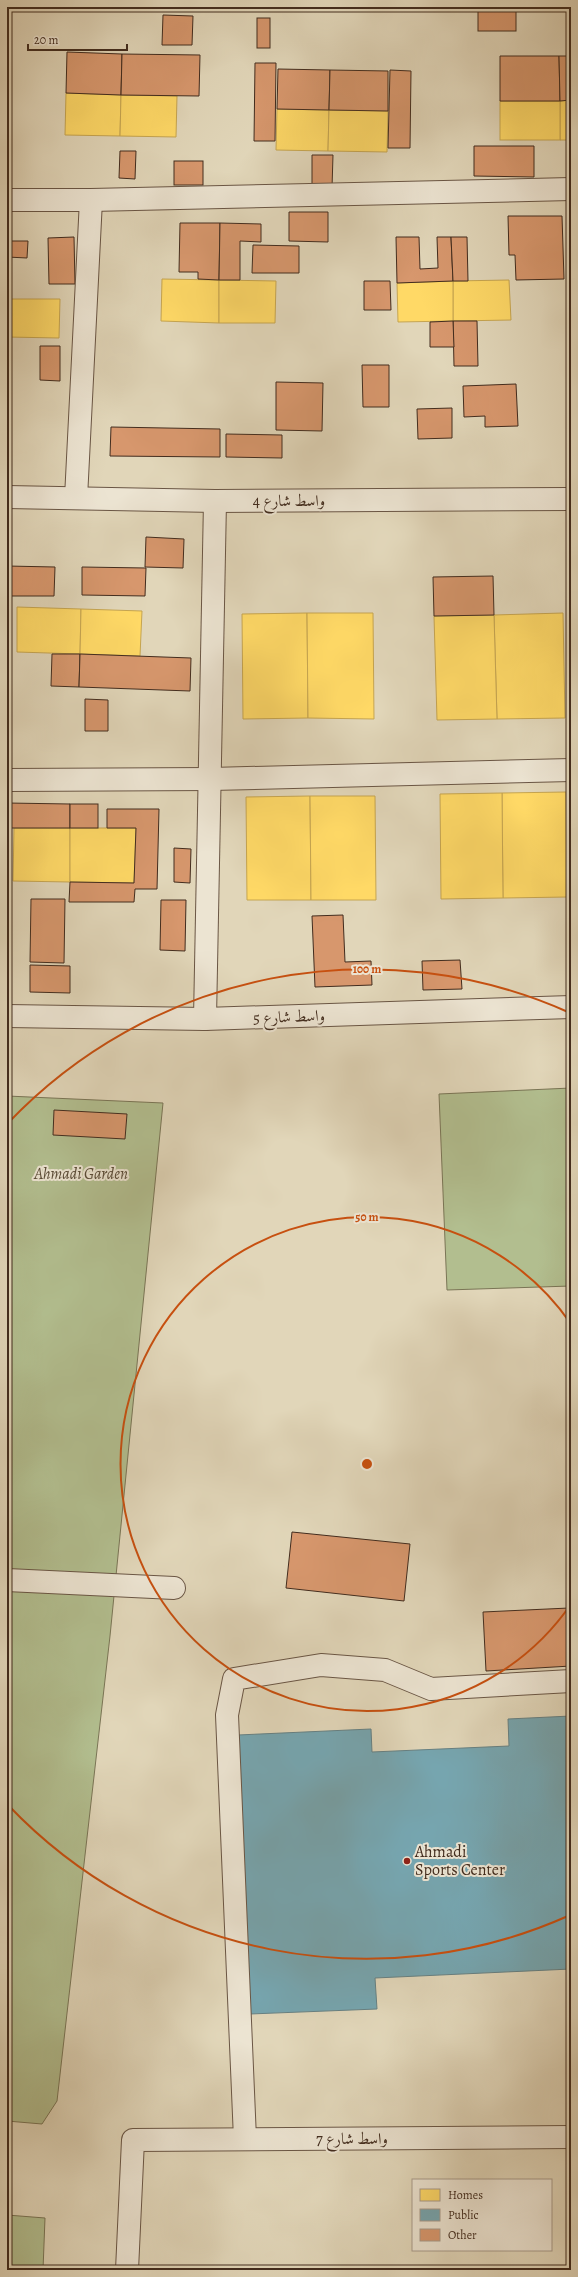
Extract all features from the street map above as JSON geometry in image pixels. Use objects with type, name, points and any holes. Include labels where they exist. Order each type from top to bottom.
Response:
[{"type":"street","points":[[7,200],[90,200],[571,189]]},
{"type":"street","points":[[76,498],[90,200]]},
{"type":"street","name":"واسط شارع 4","points":[[7,497],[215,501],[571,499]]},
{"type":"street","points":[[205,1019],[211,779],[215,501]]},
{"type":"street","points":[[7,780],[211,779],[571,770]]},
{"type":"street","name":"واسط شارع 5","points":[[7,1016],[205,1019],[571,1007]]},
{"type":"street","points":[[7,1580],[174,1588]]},
{"type":"street","points":[[244,2139],[227,1715],[234,1679],[321,1665],[385,1670],[431,1689],[571,1681]]},
{"type":"street","name":"واسط شارع 7","points":[[127,2270],[133,2140],[571,2137]]},
{"type":"green space","points":[[571,1088],[571,1286],[447,1290],[439,1094]]},
{"type":"green space","name":"Ahmadi Garden","points":[[7,1096],[163,1103],[110,1636],[57,2101],[42,2124],[7,2121]]},
{"type":"green space","points":[[7,2215],[45,2218],[43,2270],[7,2270]]},
{"type":"building: Homes","points":[[66,93],[121,95],[120,136],[65,135]]},
{"type":"building: Homes","points":[[121,95],[177,96],[176,137],[120,136]]},
{"type":"building: Homes","points":[[571,100],[571,140],[560,140],[560,101]]},
{"type":"building: Homes","points":[[500,101],[560,101],[560,140],[500,140]]},
{"type":"building: Homes","points":[[277,109],[329,110],[328,151],[276,150]]},
{"type":"building: Homes","points":[[329,110],[388,111],[387,152],[328,151]]},
{"type":"building: Homes","points":[[162,279],[219,280],[219,323],[161,321]]},
{"type":"building: Homes","points":[[219,280],[276,281],[275,323],[219,323]]},
{"type":"building: Homes","points":[[509,280],[511,320],[453,321],[453,281]]},
{"type":"building: Homes","points":[[453,281],[453,321],[398,322],[397,283]]},
{"type":"building: Homes","points":[[7,299],[60,299],[59,338],[7,337]]},
{"type":"building: Homes","points":[[17,607],[81,609],[80,654],[17,652]]},
{"type":"building: Homes","points":[[81,609],[142,611],[140,656],[80,654]]},
{"type":"building: Homes","points":[[307,613],[308,718],[243,719],[242,614]]},
{"type":"building: Homes","points":[[307,613],[373,613],[374,719],[308,718]]},
{"type":"building: Homes","points":[[563,613],[565,718],[497,719],[494,615]]},
{"type":"building: Homes","points":[[494,615],[497,719],[437,720],[434,616]]},
{"type":"building: Homes","points":[[566,792],[567,897],[503,898],[502,793]]},
{"type":"building: Homes","points":[[502,793],[503,898],[441,899],[440,794]]},
{"type":"building: Homes","points":[[310,796],[311,900],[247,900],[246,797]]},
{"type":"building: Homes","points":[[310,796],[375,796],[376,900],[311,900]]},
{"type":"building: Homes","points":[[14,828],[70,828],[70,882],[13,881]]},
{"type":"building: Homes","points":[[70,828],[136,828],[134,883],[70,882]]},
{"type":"building: Public","name":"Ahmadi Sports Center","points":[[571,1716],[571,1969],[375,1978],[377,2009],[250,2014],[238,1735],[371,1729],[372,1752],[509,1746],[508,1719]]},
{"type":"building: Other","points":[[251,7],[272,7],[272,9],[251,9]]},
{"type":"building: Other","points":[[433,7],[433,9],[390,8]]},
{"type":"building: Other","points":[[478,7],[516,7],[516,31],[478,31]]},
{"type":"building: Other","points":[[163,15],[193,16],[192,45],[162,45]]},
{"type":"building: Other","points":[[257,18],[270,18],[270,48],[257,48]]},
{"type":"building: Other","points":[[67,52],[122,54],[121,95],[66,93]]},
{"type":"building: Other","points":[[122,54],[200,55],[199,96],[121,95]]},
{"type":"building: Other","points":[[500,56],[559,56],[560,101],[500,101]]},
{"type":"building: Other","points":[[559,56],[571,56],[571,100],[560,101]]},
{"type":"building: Other","points":[[255,63],[276,63],[275,141],[254,141]]},
{"type":"building: Other","points":[[278,69],[330,70],[329,110],[277,109]]},
{"type":"building: Other","points":[[330,70],[388,71],[388,111],[329,110]]},
{"type":"building: Other","points":[[390,70],[411,71],[410,148],[388,148]]},
{"type":"building: Other","points":[[474,146],[534,146],[534,177],[474,176]]},
{"type":"building: Other","points":[[120,151],[136,151],[135,179],[119,178]]},
{"type":"building: Other","points":[[312,155],[333,155],[332,188],[312,188]]},
{"type":"building: Other","points":[[174,161],[203,161],[203,185],[174,185]]},
{"type":"building: Other","points":[[289,212],[328,212],[328,242],[289,241]]},
{"type":"building: Other","points":[[508,216],[562,216],[564,279],[516,280],[515,255],[509,255]]},
{"type":"building: Other","points":[[180,223],[220,223],[219,280],[198,279],[198,272],[179,272]]},
{"type":"building: Other","points":[[220,223],[261,224],[261,242],[240,241],[240,280],[219,280]]},
{"type":"building: Other","points":[[74,237],[75,284],[49,284],[48,238]]},
{"type":"building: Other","points":[[396,237],[419,237],[420,269],[438,268],[437,237],[451,237],[453,281],[397,283]]},
{"type":"building: Other","points":[[451,237],[467,237],[468,281],[453,281]]},
{"type":"building: Other","points":[[7,241],[28,241],[27,258],[7,257]]},
{"type":"building: Other","points":[[253,245],[299,246],[299,273],[252,273]]},
{"type":"building: Other","points":[[364,281],[390,281],[391,310],[364,310]]},
{"type":"building: Other","points":[[453,321],[477,321],[478,366],[454,366]]},
{"type":"building: Other","points":[[453,321],[454,347],[430,347],[430,322]]},
{"type":"building: Other","points":[[40,346],[60,346],[60,381],[40,380]]},
{"type":"building: Other","points":[[362,365],[389,365],[389,407],[363,407]]},
{"type":"building: Other","points":[[276,382],[323,383],[322,431],[276,430]]},
{"type":"building: Other","points":[[516,384],[518,426],[485,427],[485,416],[464,417],[463,386]]},
{"type":"building: Other","points":[[452,408],[452,438],[418,439],[417,409]]},
{"type":"building: Other","points":[[111,427],[220,429],[220,457],[110,456]]},
{"type":"building: Other","points":[[226,434],[282,435],[282,458],[226,457]]},
{"type":"building: Other","points":[[146,537],[184,539],[183,568],[145,567]]},
{"type":"building: Other","points":[[7,566],[55,567],[54,596],[7,596]]},
{"type":"building: Other","points":[[82,567],[146,568],[145,596],[82,595]]},
{"type":"building: Other","points":[[493,576],[494,615],[434,616],[433,577]]},
{"type":"building: Other","points":[[52,654],[80,654],[79,687],[51,686]]},
{"type":"building: Other","points":[[80,654],[191,658],[190,691],[79,687]]},
{"type":"building: Other","points":[[85,699],[108,700],[108,731],[85,731]]},
{"type":"building: Other","points":[[7,803],[70,804],[70,828],[7,828]]},
{"type":"building: Other","points":[[70,804],[98,804],[98,828],[70,828]]},
{"type":"building: Other","points":[[107,809],[159,809],[157,889],[135,889],[134,902],[69,902],[70,882],[134,883],[136,828],[107,828]]},
{"type":"building: Other","points":[[174,848],[191,849],[190,883],[174,882]]},
{"type":"building: Other","points":[[31,899],[65,899],[64,963],[30,962]]},
{"type":"building: Other","points":[[161,900],[186,900],[185,951],[160,950]]},
{"type":"building: Other","points":[[343,915],[345,962],[371,961],[372,985],[315,987],[312,916]]},
{"type":"building: Other","points":[[460,960],[462,989],[423,990],[422,961]]},
{"type":"building: Other","points":[[30,965],[70,966],[70,993],[30,992]]},
{"type":"building: Other","points":[[54,1110],[127,1114],[125,1139],[53,1135]]},
{"type":"building: Other","points":[[292,1532],[410,1544],[404,1601],[286,1588]]},
{"type":"building: Other","points":[[569,1608],[571,1666],[486,1671],[483,1612]]},
{"type":"place","name":"Ahmadi Sports Center","points":[[407,1861]]}]
